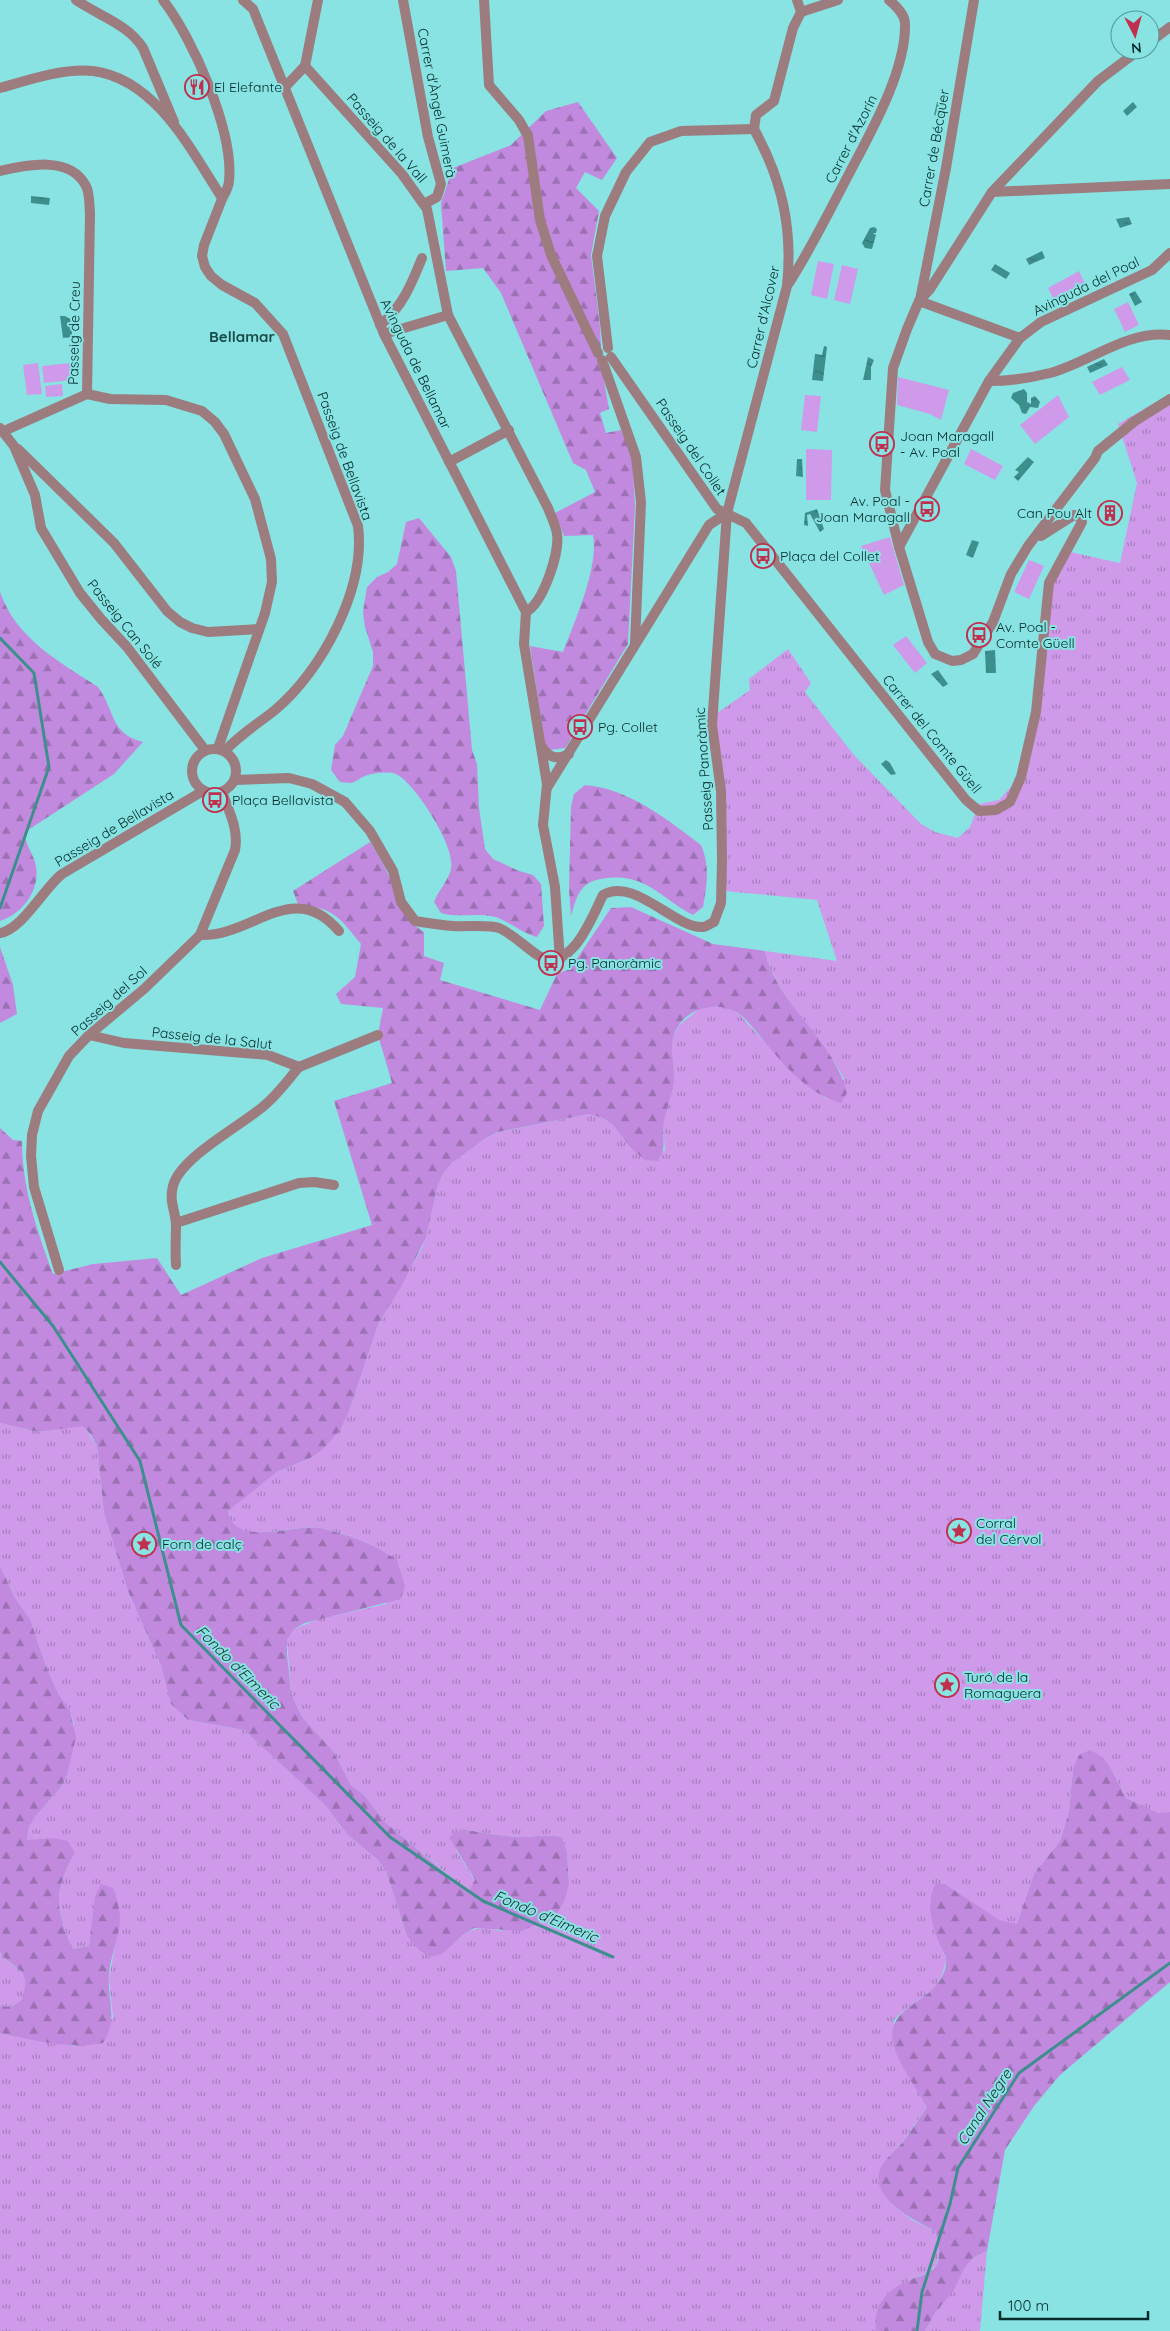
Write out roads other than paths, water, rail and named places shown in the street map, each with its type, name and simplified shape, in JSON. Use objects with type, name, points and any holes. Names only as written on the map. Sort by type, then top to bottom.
[{"type":"street","points":[[76,0],[128,30],[137,38],[176,127]]},
{"type":"street","name":"Passeig de Bellavista","points":[[163,0],[193,51],[214,97],[221,121],[230,168],[230,184],[222,198],[204,245],[202,256],[205,267],[222,285],[255,303],[283,334],[358,526],[360,540],[360,555],[351,592],[331,640],[314,667],[276,710],[222,750]]},
{"type":"street","name":"Avinguda de Bellamar","points":[[244,0],[254,5],[382,330],[526,612],[525,654],[547,788],[543,825],[555,887],[560,960]]},
{"type":"street","points":[[285,87],[305,66],[318,0]]},
{"type":"street","name":"Carrer d'Àngel Guimerà","points":[[403,0],[428,136],[441,184],[437,197],[424,204]]},
{"type":"street","points":[[484,0],[489,85],[519,120],[528,136],[540,220],[551,255],[605,355],[636,457],[641,502],[635,645]]},
{"type":"street","points":[[605,355],[597,256],[606,216],[626,172],[650,142],[680,131],[754,129],[756,115],[774,101],[793,28],[801,12],[797,0]]},
{"type":"street","points":[[801,12],[838,0]]},
{"type":"street","name":"Carrer d'Azorín","points":[[787,286],[811,248],[888,99],[902,50],[905,23],[899,9],[889,0]]},
{"type":"street","name":"Carrer de Bécquer","points":[[919,301],[946,168],[974,0]]},
{"type":"street","points":[[1160,34],[1170,26]]},
{"type":"street","points":[[1126,60],[1098,81],[992,192],[930,289],[919,301],[893,368],[885,490],[899,547],[928,642],[935,654],[952,661],[961,660],[974,654],[993,622],[1011,574],[1028,546],[1095,458],[1098,451],[1135,421],[1170,399]]},
{"type":"street","name":"Passeig de la Vall","points":[[305,66],[402,174],[427,209],[448,315],[548,508],[558,536],[552,568],[542,592],[537,603],[526,612]]},
{"type":"street","points":[[0,88],[73,71],[93,71],[125,80],[152,101],[176,127],[222,198]]},
{"type":"street","name":"Carrer d'Alcover","points":[[727,513],[787,286],[790,262],[787,215],[767,152],[754,129]]},
{"type":"street","name":"Passeig de Creu","points":[[0,171],[31,164],[46,164],[60,167],[72,173],[80,178],[86,186],[90,213],[87,394],[110,399],[166,400],[202,411],[215,422],[224,434],[255,499],[270,559],[272,582],[265,614],[222,750]]},
{"type":"street","points":[[992,192],[1170,184]]},
{"type":"street","name":"Avinguda del Poal","points":[[899,547],[990,382],[1020,338],[1041,322],[1152,270],[1170,253]]},
{"type":"street","points":[[382,330],[397,310],[409,289],[422,258]]},
{"type":"street","points":[[919,301],[1020,338]]},
{"type":"street","points":[[382,330],[448,315]]},
{"type":"street","points":[[990,382],[1051,372],[1130,340],[1160,334],[1170,335]]},
{"type":"street","name":"Passeig del Collet","points":[[605,355],[703,491],[717,509],[727,513]]},
{"type":"street","points":[[2,429],[87,394]]},
{"type":"street","name":"Passeig Can Solé","points":[[2,429],[14,446],[35,495],[41,528],[80,593],[100,619],[127,647],[205,750]]},
{"type":"street","points":[[449,462],[509,430]]},
{"type":"street","points":[[14,446],[114,543],[167,611],[180,622],[192,628],[208,632],[259,629]]},
{"type":"street","name":"Passeig del Collet","points":[[547,788],[708,525],[727,513]]},
{"type":"street","name":"Carrer del Comte Güell","points":[[727,513],[746,523],[966,800],[979,811],[996,810],[1010,802],[1021,777],[1036,712],[1049,583],[1082,522],[1079,516],[1074,515],[1049,529],[1028,546]]},
{"type":"street","name":"Passeig Panoràmic","points":[[560,960],[576,944],[603,895],[609,891],[622,891],[636,895],[687,922],[703,927],[714,922],[718,916],[721,903],[721,791],[712,725],[727,513]]},
{"type":"street","points":[[521,601],[542,592]]},
{"type":"street","points":[[636,619],[650,620]]},
{"type":"street","points":[[540,744],[545,753],[551,757],[558,758],[570,753]]},
{"type":"street","points":[[205,750],[222,750],[233,758],[237,769],[235,780],[228,789],[222,792],[203,791],[193,778],[192,770],[198,755],[205,750]]},
{"type":"street","points":[[235,780],[289,778],[312,784],[345,802],[359,817],[393,871],[401,902],[415,921],[454,926],[498,928],[542,958],[560,960]]},
{"type":"street","name":"Passeig de Bellavista","points":[[0,933],[6,932],[16,925],[51,883],[62,874],[203,791]]},
{"type":"street","name":"Passeig del Sol","points":[[59,1270],[34,1187],[30,1156],[32,1135],[38,1111],[69,1056],[89,1035],[144,989],[200,935],[237,841],[222,792]]},
{"type":"street","points":[[200,935],[214,936],[276,912],[306,907],[318,912],[339,931]]},
{"type":"street","name":"Passeig de la Salut","points":[[89,1035],[124,1043],[268,1055],[299,1067]]},
{"type":"street","points":[[176,1266],[174,1242],[176,1222],[171,1205],[171,1193],[173,1183],[184,1164],[262,1108],[299,1067],[378,1035]]},
{"type":"street","points":[[176,1222],[299,1183],[314,1182],[334,1185]]},
{"type":"water","points":[[937,102],[944,103],[942,117],[934,115]]},
{"type":"water","points":[[1133,102],[1137,107],[1127,116],[1123,111]]},
{"type":"water","points":[[31,196],[50,198],[49,205],[31,203]]},
{"type":"water","points":[[1129,217],[1132,224],[1120,228],[1116,219]]},
{"type":"water","points":[[874,227],[877,229],[876,233],[873,233],[876,235],[872,249],[865,248],[862,243],[870,228]]},
{"type":"water","points":[[1042,251],[1045,258],[1029,265],[1026,259]]},
{"type":"water","points":[[995,264],[1010,273],[1006,279],[991,270]]},
{"type":"water","points":[[1135,291],[1142,302],[1135,306],[1129,294]]},
{"type":"water","points":[[60,316],[65,316],[72,320],[72,337],[63,338]]},
{"type":"water","points":[[824,346],[827,347],[823,381],[812,380],[815,354],[822,355]]},
{"type":"water","points":[[868,357],[874,360],[871,367],[871,380],[863,380]]},
{"type":"water","points":[[1104,359],[1108,365],[1090,373],[1087,367]]},
{"type":"water","points":[[1024,389],[1027,393],[1027,402],[1031,404],[1031,398],[1035,396],[1040,402],[1038,408],[1030,407],[1026,414],[1022,413],[1019,405],[1011,398],[1013,393]]},
{"type":"water","points":[[1028,457],[1034,462],[1018,481],[1014,477],[1019,472],[1015,470]]},
{"type":"water","points":[[797,459],[802,459],[803,477],[796,476]]},
{"type":"water","points":[[817,509],[824,529],[820,532],[810,514],[807,515],[808,526],[804,525],[805,513]]},
{"type":"water","points":[[972,540],[979,542],[973,558],[966,555]]},
{"type":"water","points":[[995,650],[996,673],[986,673],[985,651]]},
{"type":"water","points":[[938,670],[948,684],[943,687],[931,674]]},
{"type":"water","points":[[886,760],[890,763],[896,774],[891,775],[881,764]]},
{"type":"waterway","name":"Fondo d'Eimeric","points":[[0,638],[34,673],[49,767],[0,908]]},
{"type":"waterway","name":"Fondo d'Eimeric","points":[[0,1262],[53,1326],[140,1461],[181,1625],[390,1837],[483,1901],[613,1957]]},
{"type":"waterway","name":"Canal Negre","points":[[917,2331],[922,2292],[950,2204],[958,2168],[1019,2073],[1170,1963]]},
{"type":"place","name":"El Elefante","points":[[197,87]]},
{"type":"place","name":"Joan Maragall - Av. Poal","points":[[882,444]]},
{"type":"place","name":"Av. Poal - Joan Maragall","points":[[927,509]]},
{"type":"place","name":"Can Pou Alt","points":[[1110,513]]},
{"type":"place","name":"Plaça del Collet","points":[[763,556]]},
{"type":"place","name":"Av. Poal - Comte Güell","points":[[979,635]]},
{"type":"place","name":"Pg. Collet","points":[[580,727]]},
{"type":"place","name":"Plaça Bellavista","points":[[215,800]]},
{"type":"place","name":"Pg. Panoràmic","points":[[551,963]]},
{"type":"place","name":"Corral del Cérvol","points":[[959,1531]]},
{"type":"place","name":"Forn de calç","points":[[144,1544]]},
{"type":"place","name":"Turó de la Romaguera","points":[[947,1685]]},
{"type":"district","name":"Bellamar","points":[[242,336]]}]
